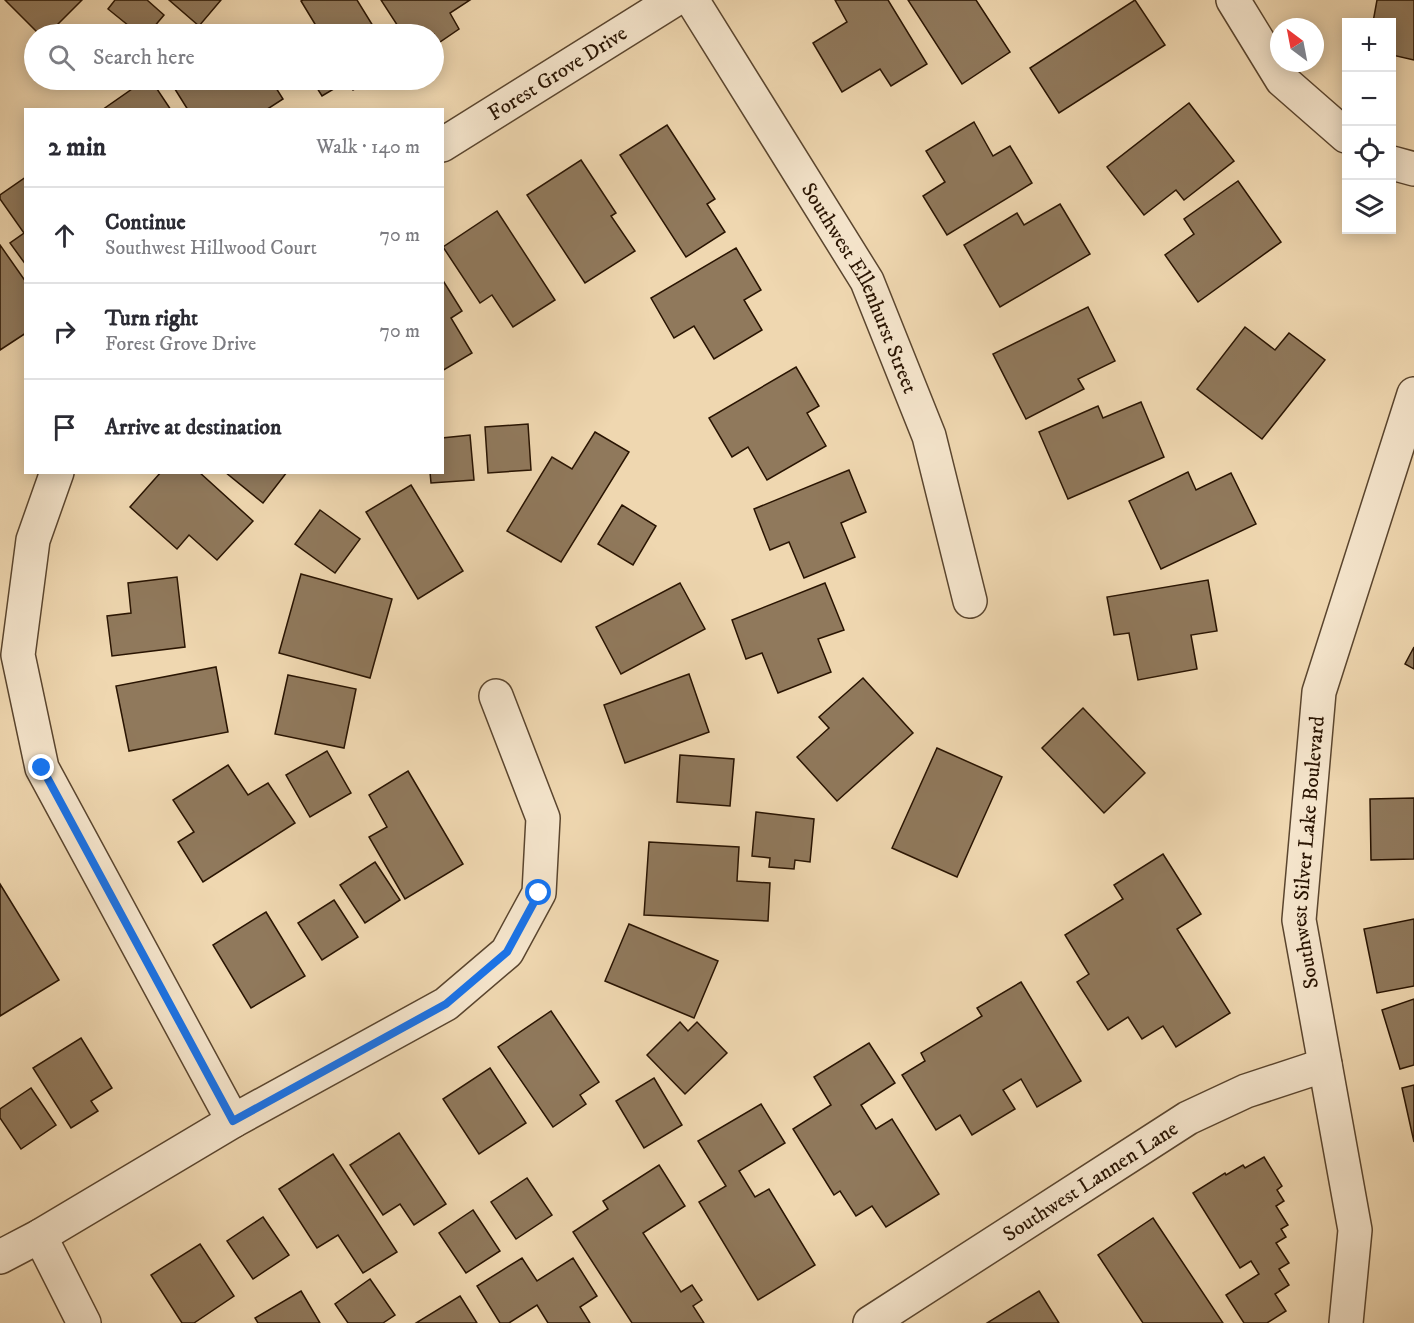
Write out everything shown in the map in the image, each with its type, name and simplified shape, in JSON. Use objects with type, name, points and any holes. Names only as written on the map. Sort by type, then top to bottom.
[{"type":"street","name":"Forest Grove Drive","points":[[444,144],[674,0]]},
{"type":"street","name":"Southwest Ellenhurst Street","points":[[692,0],[867,281],[929,436],[970,601]]},
{"type":"street","points":[[1233,0],[1282,80],[1342,132]]},
{"type":"street","points":[[1396,164],[1414,169]]},
{"type":"street","name":"Southwest Silver Lake Boulevard","points":[[1346,1323],[1355,1230],[1299,920],[1319,692],[1414,394]]},
{"type":"street","points":[[56,474],[33,540],[18,655],[42,768],[233,1121]]},
{"type":"street","points":[[0,1257],[40,1236],[233,1121],[446,1004],[507,952],[539,893],[543,818],[496,696]]},
{"type":"street","name":"Southwest Lannen Lane","points":[[870,1323],[1188,1118],[1246,1091],[1325,1065]]},
{"type":"street","points":[[40,1236],[84,1323]]},
{"type":"building","points":[[5,0],[82,0],[58,24],[29,24]]},
{"type":"building","points":[[115,0],[147,0],[164,15],[156,24],[127,24],[108,9]]},
{"type":"building","points":[[169,0],[221,0],[201,24],[197,24]]},
{"type":"building","points":[[357,0],[372,24],[315,24],[301,1]]},
{"type":"building","points":[[381,0],[470,0],[450,13],[459,29],[444,39],[444,24],[397,24]]},
{"type":"building","points":[[835,0],[888,0],[927,64],[891,86],[880,69],[842,92],[813,43],[847,22]]},
{"type":"building","points":[[908,0],[976,0],[1010,52],[962,84]]},
{"type":"building","points":[[1135,0],[1165,45],[1059,113],[1030,68]]},
{"type":"building","points":[[1377,0],[1414,0],[1414,60],[1396,56],[1396,18],[1374,18]]},
{"type":"building","points":[[131,90],[158,90],[170,108],[105,108]]},
{"type":"building","points":[[176,90],[277,90],[283,99],[269,108],[187,108]]},
{"type":"building","points":[[318,90],[332,90],[322,96]]},
{"type":"building","points":[[1189,103],[1234,161],[1184,200],[1176,190],[1144,215],[1107,167]]},
{"type":"building","points":[[974,122],[993,156],[1010,146],[1032,183],[947,235],[923,196],[945,182],[926,151]]},
{"type":"building","points":[[667,125],[715,199],[707,204],[725,232],[686,257],[620,155]]},
{"type":"building","points":[[581,160],[616,213],[611,216],[635,251],[585,283],[527,195]]},
{"type":"building","points":[[24,178],[24,233],[0,199],[0,195]]},
{"type":"building","points":[[1238,181],[1281,242],[1198,302],[1165,255],[1194,234],[1184,219]]},
{"type":"building","points":[[1060,204],[1090,254],[1000,307],[964,245],[1017,213],[1024,225]]},
{"type":"building","points":[[497,211],[555,300],[513,327],[492,295],[480,303],[444,246]]},
{"type":"building","points":[[24,233],[24,262],[10,243]]},
{"type":"building","points":[[0,245],[24,279],[24,334],[0,350]]},
{"type":"building","points":[[736,248],[761,290],[744,300],[762,330],[714,359],[694,326],[674,338],[651,298]]},
{"type":"building","points":[[444,282],[462,311],[451,318],[472,353],[444,370]]},
{"type":"building","points":[[1088,307],[1115,361],[1078,379],[1084,389],[1026,419],[993,354]]},
{"type":"building","points":[[1245,327],[1275,350],[1289,333],[1325,360],[1262,439],[1197,389]]},
{"type":"building","points":[[796,367],[819,406],[807,413],[826,446],[767,480],[748,447],[732,457],[709,418]]},
{"type":"building","points":[[1141,402],[1164,457],[1068,499],[1039,432],[1098,406],[1103,418]]},
{"type":"building","points":[[528,424],[531,470],[488,473],[485,427]]},
{"type":"building","points":[[595,432],[629,452],[561,562],[507,531],[552,457],[572,469]]},
{"type":"building","points":[[470,435],[474,480],[431,483],[430,474],[444,474],[444,438]]},
{"type":"building","points":[[849,470],[866,512],[841,523],[855,557],[804,578],[789,542],[770,550],[754,509]]},
{"type":"building","points":[[1188,472],[1196,490],[1231,473],[1256,524],[1161,569],[1129,501]]},
{"type":"building","points":[[159,474],[201,474],[253,521],[217,560],[189,535],[177,549],[130,507]]},
{"type":"building","points":[[227,474],[285,474],[263,503]]},
{"type":"building","points":[[411,485],[463,571],[418,599],[366,512]]},
{"type":"building","points":[[622,505],[656,526],[633,565],[598,544]]},
{"type":"building","points":[[320,510],[360,539],[335,573],[295,544]]},
{"type":"building","points":[[301,574],[392,599],[370,678],[279,653]]},
{"type":"building","points":[[177,577],[185,647],[112,656],[107,616],[131,613],[128,583]]},
{"type":"building","points":[[1208,580],[1217,631],[1191,635],[1197,669],[1138,680],[1129,633],[1114,635],[1107,597]]},
{"type":"building","points":[[680,583],[705,629],[621,674],[596,627]]},
{"type":"building","points":[[825,583],[844,630],[818,639],[831,672],[778,693],[762,653],[746,659],[732,620]]},
{"type":"building","points":[[1414,647],[1414,669],[1405,664]]},
{"type":"building","points":[[216,667],[228,732],[129,751],[116,686]]},
{"type":"building","points":[[689,674],[709,732],[625,763],[604,705]]},
{"type":"building","points":[[288,675],[356,689],[344,748],[275,734]]},
{"type":"building","points":[[863,678],[913,733],[837,801],[797,757],[829,728],[819,717]]},
{"type":"building","points":[[1083,708],[1145,773],[1104,813],[1042,748]]},
{"type":"building","points":[[937,748],[1002,777],[957,877],[892,848]]},
{"type":"building","points":[[327,751],[351,793],[310,817],[286,775]]},
{"type":"building","points":[[680,755],[734,759],[730,806],[677,802]]},
{"type":"building","points":[[228,765],[248,795],[268,783],[295,823],[203,882],[178,842],[194,832],[173,800]]},
{"type":"building","points":[[408,771],[463,864],[405,899],[369,837],[387,827],[369,795]]},
{"type":"building","points":[[1414,798],[1414,859],[1371,860],[1370,799]]},
{"type":"building","points":[[756,812],[814,819],[810,862],[795,860],[794,869],[769,867],[770,858],[752,856]]},
{"type":"building","points":[[649,842],[739,847],[737,881],[770,883],[768,921],[644,915]]},
{"type":"building","points":[[1163,854],[1201,914],[1177,929],[1230,1013],[1176,1047],[1163,1026],[1142,1039],[1128,1017],[1108,1030],[1077,982],[1089,974],[1065,935],[1123,899],[1114,885]]},
{"type":"building","points":[[375,862],[400,900],[365,923],[340,885]]},
{"type":"building","points":[[0,884],[59,980],[0,1016]]},
{"type":"building","points":[[334,900],[358,937],[322,960],[298,923]]},
{"type":"building","points":[[266,912],[305,976],[251,1008],[213,945]]},
{"type":"building","points":[[1414,919],[1414,986],[1377,993],[1364,929]]},
{"type":"building","points":[[629,924],[718,961],[694,1018],[605,981]]},
{"type":"building","points":[[1021,982],[1081,1081],[1037,1107],[1021,1079],[1003,1090],[1015,1109],[972,1135],[960,1115],[936,1130],[902,1075],[925,1061],[921,1053],[982,1016],[977,1008]]},
{"type":"building","points":[[1414,999],[1414,1065],[1400,1069],[1382,1010]]},
{"type":"building","points":[[551,1011],[599,1082],[580,1095],[586,1104],[553,1127],[498,1047]]},
{"type":"building","points":[[680,1022],[688,1031],[697,1022],[727,1053],[685,1094],[647,1055]]},
{"type":"building","points":[[81,1038],[112,1088],[91,1101],[98,1111],[71,1128],[33,1068]]},
{"type":"building","points":[[869,1043],[895,1083],[861,1105],[876,1129],[892,1119],[939,1194],[886,1227],[872,1206],[856,1216],[840,1191],[834,1195],[793,1129],[831,1105],[814,1077]]},
{"type":"building","points":[[490,1068],[526,1123],[479,1154],[443,1099]]},
{"type":"building","points":[[654,1078],[682,1125],[644,1148],[616,1101]]},
{"type":"building","points":[[1414,1085],[1414,1142],[1402,1088]]},
{"type":"building","points":[[31,1088],[56,1125],[21,1149],[0,1118],[0,1109]]},
{"type":"building","points":[[761,1104],[785,1143],[739,1171],[755,1197],[769,1189],[815,1265],[758,1300],[699,1202],[726,1186],[698,1141]]},
{"type":"building","points":[[399,1133],[446,1204],[414,1225],[400,1204],[383,1215],[350,1165]]},
{"type":"building","points":[[333,1154],[397,1252],[363,1273],[338,1235],[317,1248],[279,1189]]},
{"type":"building","points":[[1264,1157],[1282,1186],[1277,1190],[1284,1201],[1276,1206],[1288,1225],[1281,1229],[1286,1237],[1276,1243],[1289,1263],[1279,1269],[1289,1285],[1275,1294],[1286,1311],[1267,1323],[1244,1323],[1226,1295],[1259,1274],[1251,1261],[1240,1268],[1193,1193],[1225,1173],[1226,1175],[1243,1165],[1245,1168]]},
{"type":"building","points":[[659,1165],[685,1206],[643,1233],[681,1292],[692,1285],[702,1300],[693,1306],[704,1323],[632,1323],[573,1232],[608,1209],[603,1201]]},
{"type":"building","points":[[527,1178],[552,1215],[516,1239],[491,1202]]},
{"type":"building","points":[[473,1210],[500,1251],[466,1273],[439,1233]]},
{"type":"building","points":[[263,1217],[289,1255],[253,1279],[227,1241]]},
{"type":"building","points":[[1153,1218],[1223,1323],[1143,1323],[1098,1255]]},
{"type":"building","points":[[200,1244],[234,1296],[194,1323],[182,1323],[151,1275]]},
{"type":"building","points":[[522,1258],[537,1281],[573,1258],[597,1296],[580,1307],[590,1323],[548,1323],[537,1305],[509,1323],[500,1323],[477,1286]]},
{"type":"building","points":[[370,1279],[395,1315],[383,1323],[348,1323],[335,1304]]},
{"type":"building","points":[[301,1291],[320,1323],[258,1323],[255,1318]]},
{"type":"building","points":[[1039,1291],[1059,1323],[987,1323]]},
{"type":"building","points":[[460,1296],[477,1323],[416,1323]]},
{"type":"route","points":[[42,768],[233,1121],[446,1004],[507,952],[539,893]]}]
